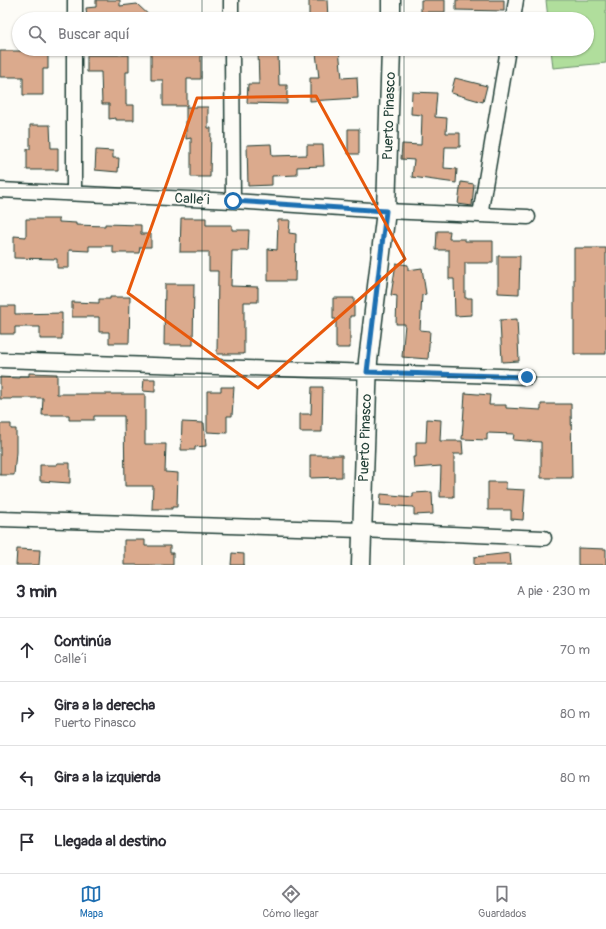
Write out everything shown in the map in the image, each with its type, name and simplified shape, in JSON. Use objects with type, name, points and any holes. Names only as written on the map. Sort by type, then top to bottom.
[{"type":"street","points":[[74,12],[75,0]]},
{"type":"street","points":[[231,0],[231,12]]},
{"type":"street","points":[[391,0],[391,12]]},
{"type":"street","points":[[514,12],[516,0]]},
{"type":"street","points":[[74,56],[74,193]]},
{"type":"street","points":[[232,56],[233,201]]},
{"type":"street","name":"Puerto Pinasco","points":[[360,565],[367,372],[386,211],[391,56]]},
{"type":"street","points":[[480,215],[507,56]]},
{"type":"street","name":"Calle´i","points":[[0,190],[233,201],[386,211],[528,217]]},
{"type":"street","points":[[0,360],[527,377]]},
{"type":"street","points":[[0,518],[361,530],[544,538]]},
{"type":"highlighted area","points":[[316,96],[405,259],[258,388],[128,293],[197,98]]},
{"type":"green space","points":[[546,0],[606,0],[606,63],[553,68],[552,56],[594,56],[594,12],[547,12]]},
{"type":"building","points":[[96,0],[120,0],[120,6],[137,4],[146,12],[86,12],[86,8],[96,7]]},
{"type":"building","points":[[309,0],[327,0],[328,12],[309,12]]},
{"type":"building","points":[[421,0],[445,0],[445,12],[421,12]]},
{"type":"building","points":[[456,0],[504,0],[504,11],[456,10]]},
{"type":"building","points":[[0,51],[12,51],[12,56],[48,56],[48,69],[43,69],[43,95],[23,95],[23,77],[0,77]]},
{"type":"building","points":[[87,56],[129,56],[129,72],[126,72],[126,105],[134,105],[134,120],[116,120],[116,118],[109,119],[109,104],[102,104],[101,72],[87,72]]},
{"type":"building","points":[[151,56],[201,56],[201,79],[187,79],[187,106],[163,106],[163,80],[151,80]]},
{"type":"building","points":[[258,56],[278,56],[279,85],[287,85],[287,104],[247,103],[248,84],[259,84]]},
{"type":"building","points":[[316,56],[340,56],[342,78],[357,77],[358,98],[310,101],[310,78],[319,78]]},
{"type":"building","points":[[455,78],[487,86],[483,102],[451,93]]},
{"type":"building","points":[[412,92],[437,93],[435,117],[447,118],[446,133],[460,133],[460,147],[445,147],[444,168],[457,169],[456,183],[412,177],[414,160],[401,159],[402,144],[421,145],[422,115],[411,114]]},
{"type":"building","points":[[186,107],[208,107],[208,128],[211,128],[210,177],[191,177],[191,138],[186,139]]},
{"type":"building","points":[[30,125],[50,125],[51,148],[58,148],[58,170],[27,170],[27,149],[30,149]]},
{"type":"building","points":[[348,129],[359,129],[359,154],[348,154]]},
{"type":"building","points":[[271,144],[272,156],[307,155],[307,145],[323,145],[324,166],[297,167],[297,175],[272,176],[272,185],[248,186],[247,145]]},
{"type":"building","points":[[96,150],[113,151],[113,158],[119,158],[118,172],[95,170]]},
{"type":"building","points":[[461,182],[474,184],[472,206],[458,204]]},
{"type":"building","points":[[181,218],[206,218],[206,225],[232,225],[232,230],[249,230],[248,251],[232,251],[231,286],[258,287],[258,302],[244,302],[244,354],[217,354],[218,271],[209,271],[209,252],[180,252]]},
{"type":"building","points":[[26,219],[59,219],[59,222],[76,223],[76,225],[141,225],[141,234],[151,234],[151,247],[140,247],[139,253],[113,253],[113,246],[89,246],[89,251],[69,250],[69,268],[57,268],[57,259],[14,258],[14,236],[26,237]]},
{"type":"building","points":[[278,220],[290,220],[289,233],[296,234],[295,281],[268,281],[268,249],[277,250]]},
{"type":"building","points":[[437,231],[450,231],[449,239],[465,239],[465,241],[493,241],[493,263],[465,263],[465,298],[472,298],[472,315],[455,316],[454,279],[449,279],[449,250],[436,250]]},
{"type":"building","points":[[574,248],[606,248],[606,354],[574,354]]},
{"type":"building","points":[[498,256],[520,256],[519,294],[498,293]]},
{"type":"building","points":[[396,263],[408,265],[408,270],[422,268],[426,294],[422,295],[420,330],[430,331],[428,359],[402,357],[405,324],[396,324],[397,296],[391,295]]},
{"type":"building","points":[[165,284],[194,284],[193,345],[164,345]]},
{"type":"building","points":[[110,297],[130,297],[129,343],[109,343],[109,332],[99,332],[99,317],[72,317],[72,302],[99,303],[99,299],[110,299]]},
{"type":"building","points":[[333,298],[354,298],[354,316],[350,316],[350,348],[336,348],[336,319],[333,319]]},
{"type":"building","points":[[0,306],[15,306],[15,314],[62,313],[62,339],[40,339],[40,327],[15,327],[15,334],[0,334]]},
{"type":"building","points":[[517,319],[519,361],[502,362],[500,320]]},
{"type":"building","points":[[29,373],[57,374],[57,394],[145,394],[145,444],[166,444],[165,472],[178,473],[177,507],[172,507],[172,509],[152,509],[153,486],[125,486],[124,416],[94,416],[94,420],[69,420],[69,415],[42,415],[43,398],[0,399],[0,377],[19,378],[19,376],[29,376]]},
{"type":"building","points":[[144,379],[155,379],[155,392],[143,391]]},
{"type":"building","points":[[221,387],[234,387],[232,416],[227,416],[227,433],[207,432],[207,391],[221,391]]},
{"type":"building","points":[[312,387],[323,387],[322,432],[300,432],[300,414],[311,414]]},
{"type":"building","points":[[465,393],[490,395],[489,405],[506,405],[506,408],[541,410],[541,404],[571,404],[572,478],[541,478],[541,442],[513,440],[514,434],[487,433],[487,440],[462,439]]},
{"type":"building","points":[[427,419],[441,420],[440,441],[462,441],[463,454],[454,454],[454,497],[440,497],[441,466],[414,468],[413,457],[416,457],[416,442],[426,442]]},
{"type":"building","points":[[182,422],[204,423],[206,446],[195,447],[195,450],[181,450]]},
{"type":"building","points":[[0,424],[11,424],[11,429],[16,429],[14,475],[0,475]]},
{"type":"building","points":[[310,455],[342,455],[342,477],[310,478]]},
{"type":"building","points":[[57,463],[70,463],[70,483],[40,481],[40,465],[57,465]]},
{"type":"building","points":[[488,482],[506,482],[506,489],[525,490],[523,520],[511,519],[511,510],[488,510]]},
{"type":"building","points":[[432,492],[433,514],[414,515],[414,507],[380,505],[381,494],[413,497],[413,493]]},
{"type":"building","points":[[124,540],[145,540],[145,546],[170,546],[170,553],[173,553],[173,565],[124,565]]},
{"type":"building","points":[[578,548],[606,549],[606,565],[578,565]]},
{"type":"building","points":[[17,549],[40,550],[39,565],[16,565]]},
{"type":"building","points":[[232,553],[244,554],[244,565],[231,565]]},
{"type":"building","points":[[510,553],[511,565],[474,565],[474,557]]},
{"type":"route","points":[[233,201],[386,211],[367,372],[527,377]]}]
